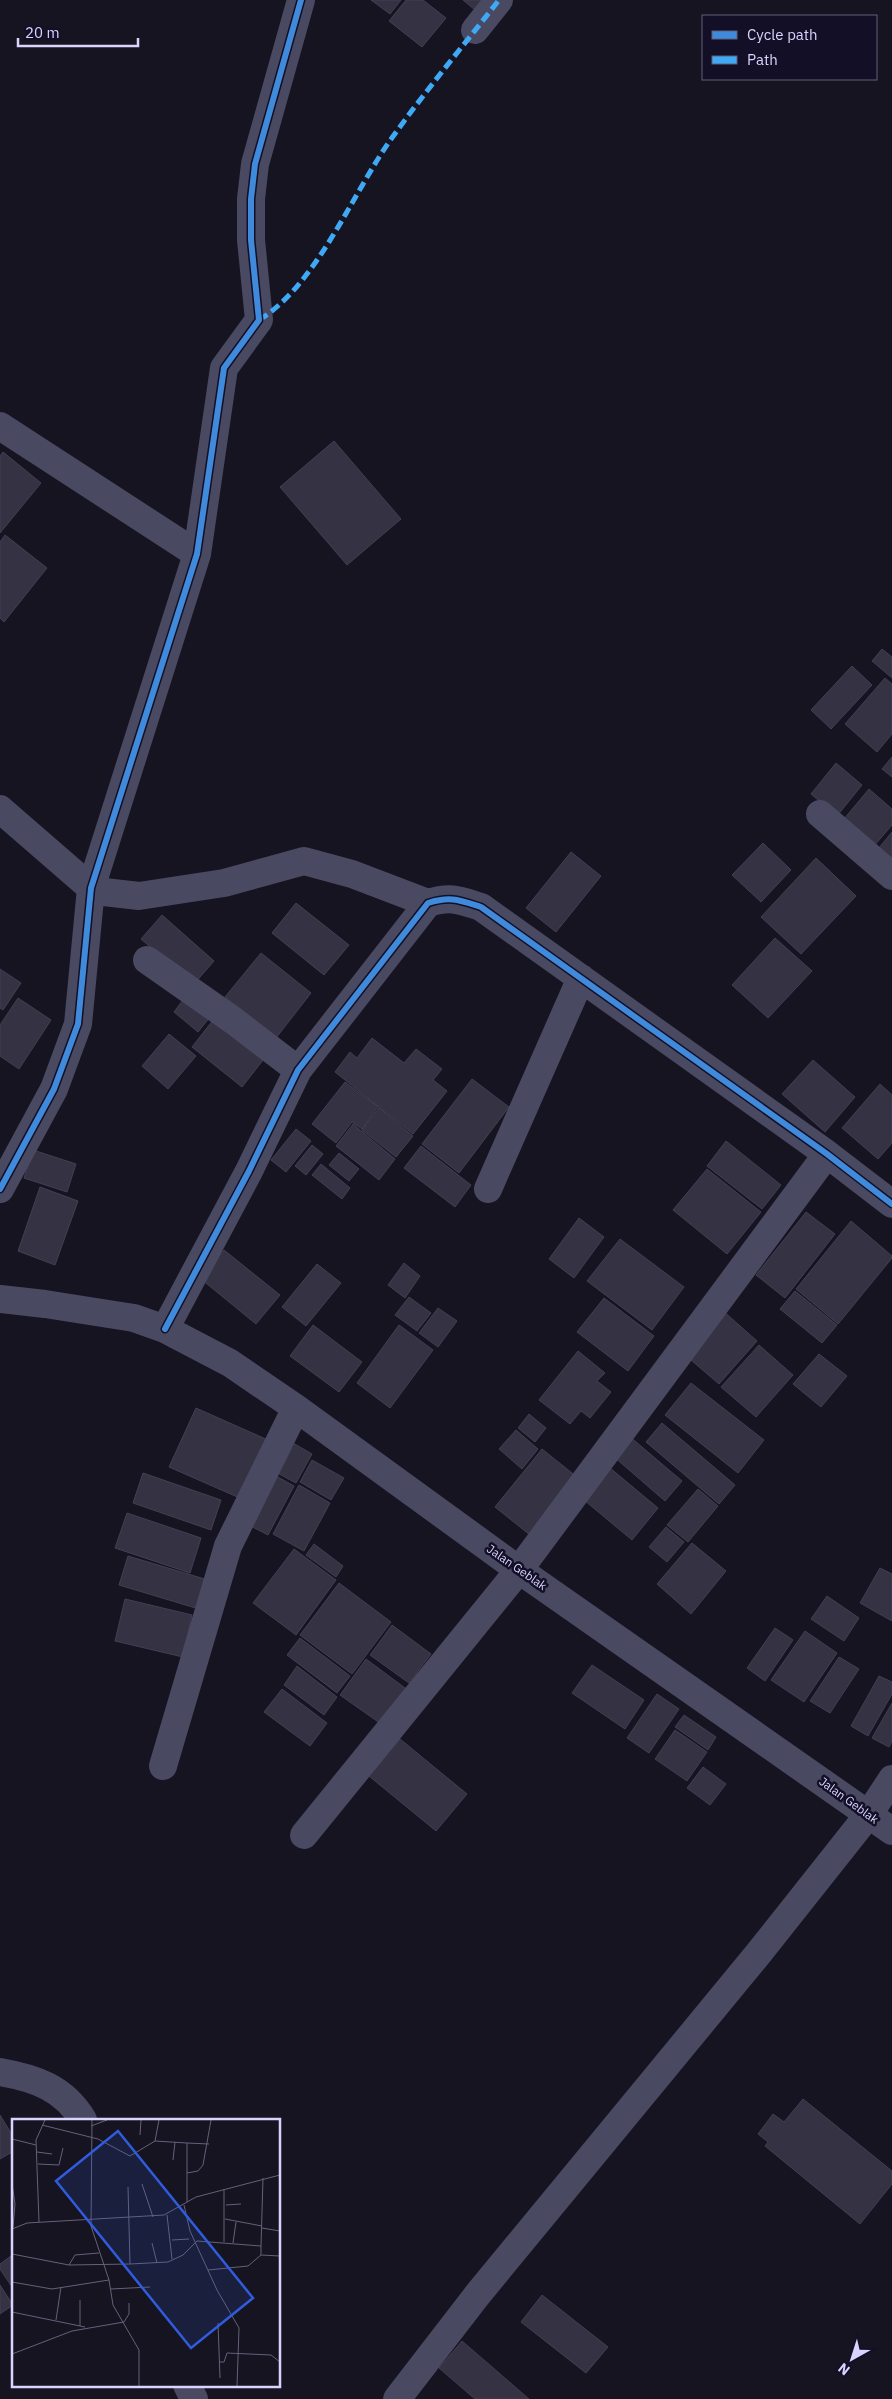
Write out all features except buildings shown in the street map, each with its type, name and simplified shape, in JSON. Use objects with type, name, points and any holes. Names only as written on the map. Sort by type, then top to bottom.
[{"type":"street","points":[[0,1189],[54,1089],[78,1024],[97,890],[197,554],[224,368],[250,335],[259,320],[251,240],[250,199],[255,164],[301,0]]},
{"type":"street","points":[[475,30],[499,0]]},
{"type":"street","points":[[0,426],[197,554]]},
{"type":"street","points":[[0,809],[97,890],[139,896],[224,883],[304,861],[352,874],[428,903],[453,898],[481,907],[827,1154],[892,1204]]},
{"type":"street","points":[[820,814],[892,876]]},
{"type":"street","points":[[165,1329],[248,1171],[298,1070],[428,903]]},
{"type":"street","points":[[147,960],[234,1021],[298,1070]]},
{"type":"street","points":[[488,1189],[581,978]]},
{"type":"street","points":[[304,1836],[519,1570],[827,1154]]},
{"type":"street","name":"Jalan Geblak","points":[[0,1299],[134,1318],[165,1329],[230,1363],[296,1408],[519,1570],[892,1831]]},
{"type":"street","points":[[163,1766],[228,1546],[296,1408]]},
{"type":"street","points":[[397,2399],[484,2287],[758,1954],[869,1814],[892,1779]]},
{"type":"street","points":[[0,2072],[38,2081],[57,2090],[70,2101],[82,2119]]},
{"type":"street","points":[[188,2386],[194,2399]]},
{"type":"marked path","points":[[259,320],[280,304],[299,284],[333,235],[394,135],[499,0]]},
{"type":"cycle path","points":[[0,1189],[54,1089],[78,1024],[91,888],[197,554],[224,368],[259,320],[251,240],[251,199],[255,164],[301,0]]},
{"type":"cycle path","points":[[165,1329],[249,1171],[298,1070],[428,903],[436,901],[449,899],[481,907],[827,1154],[892,1204]]}]
